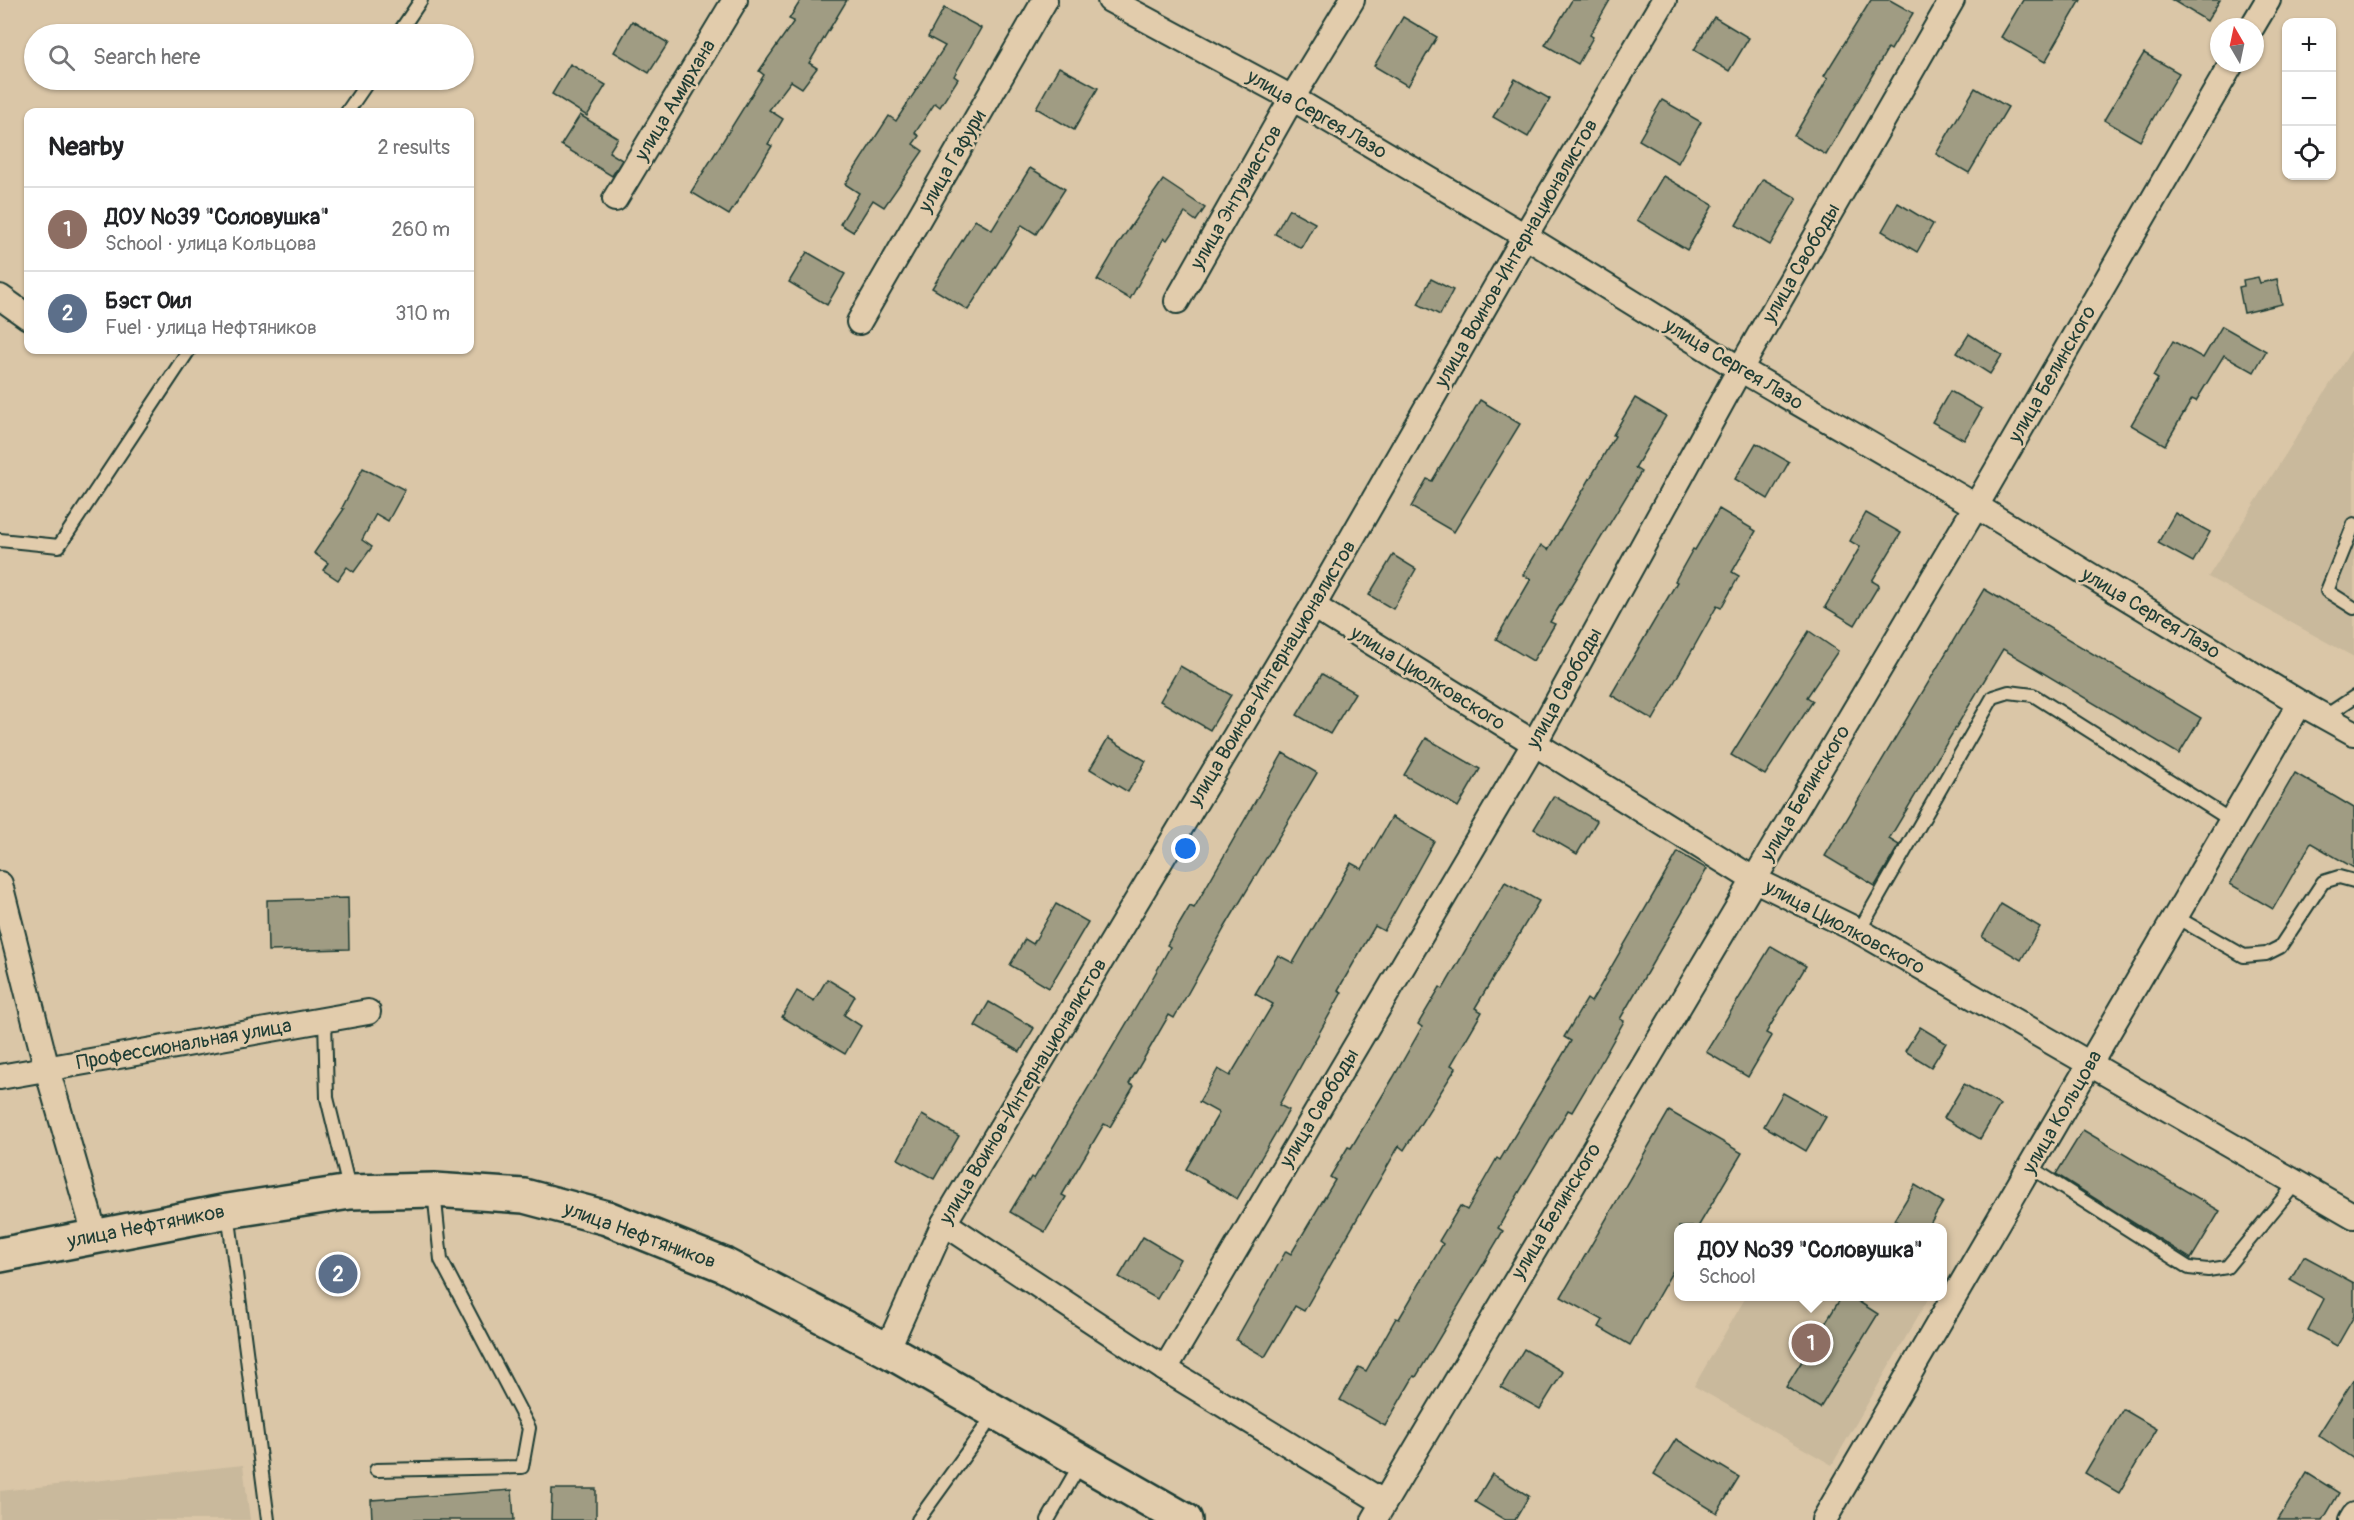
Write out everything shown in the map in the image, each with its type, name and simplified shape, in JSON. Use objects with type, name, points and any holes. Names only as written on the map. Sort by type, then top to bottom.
[{"type":"main road","name":"улица Нефтяников","points":[[0,1255],[228,1211],[350,1192],[434,1190],[524,1196],[607,1218],[724,1265],[997,1411],[1185,1520]]},
{"type":"street","name":"улица Амирхана","points":[[615,199],[735,0]]},
{"type":"street","name":"улица Гафури","points":[[859,322],[1045,0]]},
{"type":"street","name":"улица Сергея Лазо","points":[[1110,0],[1292,98],[1525,236],[1740,369],[1976,506],[2300,704],[2354,733]]},
{"type":"street","name":"улица Энтузиастов","points":[[1177,301],[1292,98],[1352,0]]},
{"type":"street","name":"улица Воинов-Интернационалистов","points":[[886,1350],[944,1223],[1313,606],[1525,236],[1664,0]]},
{"type":"street","name":"улица Свободы","points":[[1165,1370],[1534,744],[1740,369],[1952,0]]},
{"type":"street","points":[[2257,18],[2268,0]]},
{"type":"street","name":"улица Белинского","points":[[1378,1511],[1976,506],[2227,72]]},
{"type":"street","points":[[0,297],[24,314]]},
{"type":"street","name":"улица Циолковского","points":[[1313,606],[1753,879],[1859,931],[2354,1216]]},
{"type":"street","name":"улица Кольцова","points":[[1824,1520],[2300,704]]},
{"type":"street","points":[[0,884],[47,1069],[95,1235]]},
{"type":"street","name":"Профессиональная улица","points":[[0,1077],[368,1012]]},
{"type":"street","points":[[944,1223],[1378,1511]]},
{"type":"street","points":[[2351,1520],[2354,1515]]},
{"type":"lane","points":[[405,24],[421,0]]},
{"type":"lane","points":[[350,108],[362,90]]},
{"type":"lane","points":[[0,540],[59,546],[186,354]]},
{"type":"lane","points":[[2354,524],[2327,591],[2354,608]]},
{"type":"lane","points":[[1859,931],[1993,697],[2009,692],[2033,695],[2232,821]]},
{"type":"lane","points":[[2324,717],[2354,697]]},
{"type":"lane","points":[[2176,917],[2244,956],[2266,954],[2280,947],[2323,882],[2339,877],[2354,881]]},
{"type":"lane","points":[[325,1019],[327,1098],[350,1192]]},
{"type":"lane","points":[[2030,1167],[2189,1268],[2208,1270],[2227,1267],[2296,1183]]},
{"type":"lane","points":[[376,1470],[522,1467],[529,1428],[441,1260],[434,1190]]},
{"type":"lane","points":[[228,1211],[268,1520]]},
{"type":"lane","points":[[918,1520],[997,1411]]},
{"type":"lane","points":[[1048,1520],[1082,1460]]},
{"type":"shaded area","points":[[2354,346],[2354,657],[2208,577]]},
{"type":"shaded area","points":[[1744,1301],[1927,1301],[1832,1465],[1694,1386]]},
{"type":"shaded area","points":[[243,1465],[250,1520],[0,1520],[0,1491]]},
{"type":"building","points":[[801,0],[847,0],[809,63],[817,68],[802,88],[791,81],[769,110],[783,119],[768,144],[772,146],[729,215],[691,192],[764,75],[759,71],[794,21],[789,19]]},
{"type":"building","points":[[1572,0],[1610,0],[1590,35],[1593,37],[1578,64],[1545,45]]},
{"type":"building","points":[[1871,0],[1890,0],[1913,13],[1891,50],[1888,48],[1826,155],[1794,136],[1828,78],[1824,76]]},
{"type":"building","points":[[2023,0],[2081,0],[2045,62],[2001,37]]},
{"type":"building","points":[[2172,0],[2220,0],[2207,21]]},
{"type":"building","points":[[944,8],[981,28],[954,76],[958,79],[940,107],[935,103],[915,133],[919,136],[913,144],[923,151],[884,207],[873,200],[853,232],[840,224],[859,193],[845,184],[889,116],[896,121],[945,46],[928,37]]},
{"type":"building","points":[[1403,17],[1437,37],[1408,86],[1374,66]]},
{"type":"building","points":[[1714,17],[1749,38],[1729,71],[1694,50]]},
{"type":"building","points":[[632,21],[668,43],[649,73],[614,52]]},
{"type":"building","points":[[2144,53],[2179,73],[2140,141],[2104,120]]},
{"type":"building","points":[[570,64],[606,85],[587,116],[552,94]]},
{"type":"building","points":[[1059,67],[1098,88],[1074,130],[1036,108]]},
{"type":"building","points":[[1515,79],[1550,99],[1528,137],[1493,117]]},
{"type":"building","points":[[1975,88],[2008,107],[1969,173],[1936,154]]},
{"type":"building","points":[[1662,100],[1701,122],[1678,163],[1639,140]]},
{"type":"building","points":[[580,115],[618,138],[609,152],[622,160],[612,176],[561,145]]},
{"type":"building","points":[[1030,168],[1065,189],[1036,234],[1022,225],[968,310],[932,288],[975,220],[992,230]]},
{"type":"building","points":[[1663,176],[1713,205],[1687,250],[1637,220]]},
{"type":"building","points":[[1763,179],[1797,198],[1770,245],[1736,225]]},
{"type":"building","points":[[1163,180],[1205,208],[1196,221],[1185,213],[1167,240],[1164,238],[1130,299],[1097,280],[1119,243]]},
{"type":"building","points":[[1898,203],[1933,224],[1917,252],[1882,231]]},
{"type":"building","points":[[1289,209],[1315,223],[1301,248],[1275,234]]},
{"type":"building","points":[[807,252],[845,274],[827,305],[789,282]]},
{"type":"building","points":[[2258,277],[2260,283],[2277,279],[2282,304],[2244,313],[2239,287],[2244,286],[2243,280]]},
{"type":"building","points":[[1431,279],[1453,290],[1440,315],[1418,304]]},
{"type":"building","points":[[2222,326],[2266,351],[2254,372],[2224,355],[2196,401],[2192,399],[2165,445],[2131,425],[2158,379],[2153,376],[2173,341],[2203,358]]},
{"type":"building","points":[[1969,334],[2002,355],[1990,374],[1957,353]]},
{"type":"building","points":[[1950,391],[1982,409],[1964,440],[1932,422]]},
{"type":"building","points":[[1635,398],[1666,416],[1635,468],[1641,472],[1550,622],[1555,624],[1533,661],[1496,639],[1531,579],[1523,575],[1541,545],[1548,550]]},
{"type":"building","points":[[1480,400],[1520,424],[1454,532],[1411,507],[1427,479],[1432,481]]},
{"type":"building","points":[[1756,443],[1789,462],[1768,499],[1735,479]]},
{"type":"building","points":[[363,468],[405,490],[388,521],[376,514],[362,540],[372,547],[354,572],[347,567],[338,580],[323,570],[328,563],[314,553],[344,509],[342,508]]},
{"type":"building","points":[[1719,509],[1756,531],[1732,572],[1739,576],[1721,608],[1717,606],[1653,720],[1611,695],[1677,582],[1675,581],[1693,549],[1695,550]]},
{"type":"building","points":[[1866,513],[1901,533],[1872,581],[1879,585],[1855,625],[1825,607],[1860,547],[1850,541]]},
{"type":"building","points":[[2175,513],[2210,532],[2193,562],[2158,543]]},
{"type":"building","points":[[1393,555],[1416,569],[1393,609],[1369,595]]},
{"type":"building","points":[[1984,589],[2201,718],[2179,754],[2003,649],[1889,839],[1899,845],[1875,886],[1825,856]]},
{"type":"building","points":[[1809,631],[1838,651],[1807,697],[1813,701],[1765,775],[1731,755]]},
{"type":"building","points":[[1180,666],[1231,695],[1210,730],[1160,701]]},
{"type":"building","points":[[1322,674],[1355,693],[1330,734],[1297,715]]},
{"type":"building","points":[[1108,738],[1146,761],[1128,792],[1090,769]]},
{"type":"building","points":[[1426,738],[1480,769],[1458,807],[1404,775]]},
{"type":"building","points":[[1283,753],[1317,773],[1225,927],[1174,1018],[1169,1015],[1129,1084],[1134,1086],[1110,1127],[1104,1124],[1062,1195],[1066,1197],[1045,1232],[1010,1212],[1031,1177],[1034,1179],[1141,999],[1170,947],[1167,945],[1190,906],[1194,908]]},
{"type":"building","points":[[2295,773],[2354,808],[2354,868],[2311,843],[2273,909],[2230,884]]},
{"type":"building","points":[[1554,796],[1597,821],[1577,854],[1534,829]]},
{"type":"building","points":[[1392,817],[1434,841],[1384,931],[1375,926],[1338,990],[1342,992],[1279,1105],[1289,1110],[1237,1199],[1186,1169],[1219,1113],[1199,1102],[1218,1069],[1230,1076],[1273,1004],[1255,994],[1278,955],[1293,963],[1351,863],[1362,869]]},
{"type":"building","points":[[1678,852],[1707,869],[1620,1019],[1624,1021],[1594,1075],[1572,1112],[1568,1110],[1498,1228],[1503,1231],[1385,1426],[1340,1400],[1359,1367],[1366,1371],[1396,1318],[1399,1319],[1443,1244],[1439,1241],[1460,1206],[1467,1210],[1497,1158],[1500,1160],[1571,1041],[1564,1037],[1587,999],[1591,1002]]},
{"type":"building","points":[[1505,882],[1539,901],[1475,1008],[1482,1012],[1451,1065],[1456,1068],[1404,1150],[1399,1146],[1304,1311],[1295,1306],[1265,1357],[1236,1340],[1286,1251],[1291,1254],[1335,1180],[1330,1177],[1348,1147],[1351,1148],[1393,1078],[1422,1027],[1418,1024],[1440,987],[1443,989]]},
{"type":"building","points":[[348,898],[349,949],[268,951],[267,900]]},
{"type":"building","points":[[1056,904],[1088,922],[1049,988],[1010,965],[1025,939],[1033,944]]},
{"type":"building","points":[[2001,904],[2040,927],[2021,960],[1982,937]]},
{"type":"building","points":[[1771,946],[1806,966],[1766,1033],[1772,1036],[1748,1077],[1706,1052]]},
{"type":"building","points":[[827,979],[855,996],[844,1015],[861,1026],[845,1054],[782,1017],[797,991],[814,1001]]},
{"type":"building","points":[[989,1002],[1034,1028],[1020,1052],[975,1026]]},
{"type":"building","points":[[1920,1027],[1946,1043],[1931,1067],[1905,1051]]},
{"type":"building","points":[[1964,1084],[2000,1105],[1980,1139],[1944,1118]]},
{"type":"building","points":[[1783,1093],[1826,1117],[1806,1151],[1764,1126]]},
{"type":"building","points":[[1669,1111],[1742,1153],[1700,1223],[1674,1223],[1674,1269],[1630,1345],[1599,1327],[1603,1320],[1561,1297]]},
{"type":"building","points":[[922,1115],[959,1136],[934,1179],[898,1159]]},
{"type":"building","points":[[2083,1130],[2220,1211],[2191,1259],[2056,1174]]},
{"type":"building","points":[[1915,1185],[1943,1202],[1930,1223],[1899,1223],[1894,1220]]},
{"type":"building","points":[[1143,1237],[1180,1259],[1157,1299],[1119,1277]]},
{"type":"building","points":[[2304,1256],[2354,1283],[2354,1316],[2337,1346],[2308,1330],[2324,1299],[2290,1280]]},
{"type":"building","points":[[1839,1301],[1858,1301],[1878,1314],[1820,1408],[1786,1387]]},
{"type":"building","points":[[1524,1349],[1563,1372],[1540,1409],[1501,1387]]},
{"type":"building","points":[[2354,1379],[2354,1459],[2318,1435]]},
{"type":"building","points":[[2123,1409],[2157,1429],[2119,1493],[2085,1473]]},
{"type":"building","points":[[1676,1439],[1739,1477],[1717,1513],[1654,1474]]},
{"type":"building","points":[[2307,1473],[2339,1493],[2323,1520],[2278,1520]]},
{"type":"building","points":[[1492,1474],[1529,1496],[1515,1520],[1505,1520],[1475,1502]]},
{"type":"building","points":[[552,1489],[596,1489],[596,1520],[551,1520]]},
{"type":"building","points":[[512,1490],[514,1520],[372,1520],[371,1500]]},
{"type":"place","name":"Бэст Оил","points":[[338,1274]]},
{"type":"place","name":"ДОУ №39 \"Соловушка\"","points":[[1811,1343]]}]
